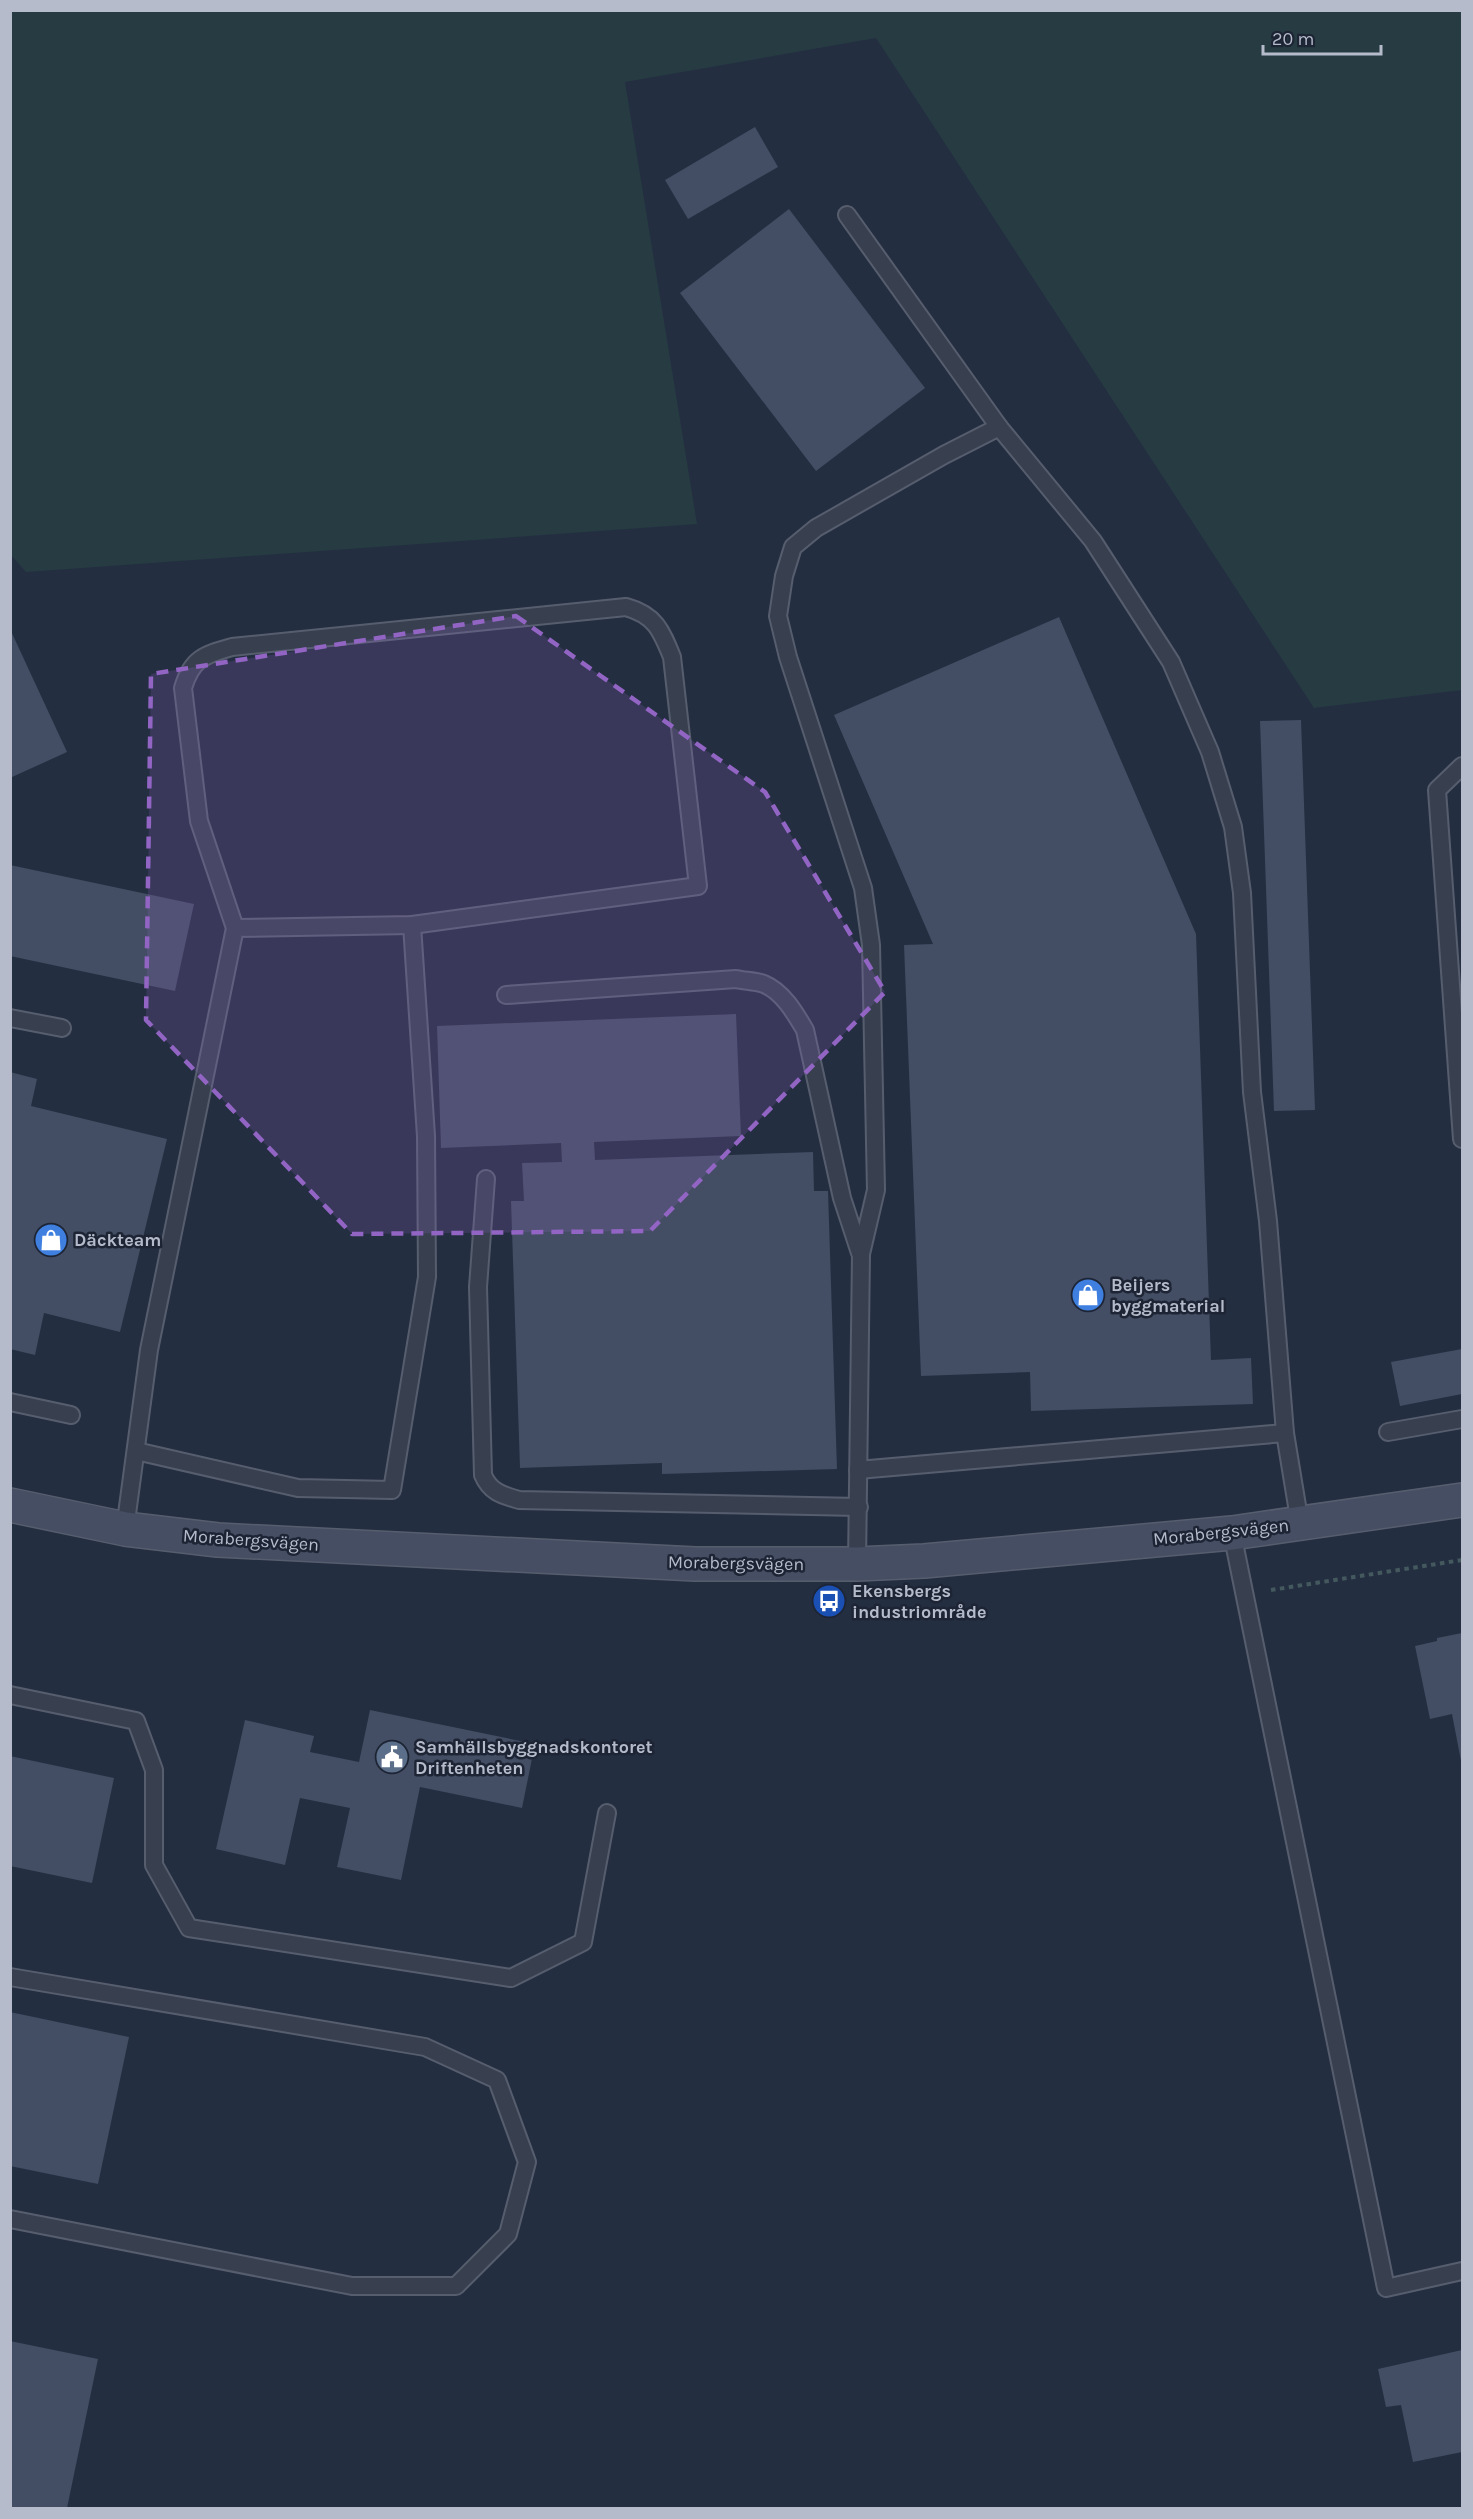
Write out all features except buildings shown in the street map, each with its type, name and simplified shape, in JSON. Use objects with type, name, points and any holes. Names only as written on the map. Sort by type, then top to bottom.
[{"type":"street","name":"Morabergsvägen","points":[[10,1505],[125,1529],[218,1540],[694,1564],[857,1564],[924,1561],[1232,1533],[1462,1500]]},
{"type":"lane","points":[[847,214],[999,427],[1093,541],[1171,662],[1210,752],[1233,827],[1242,893],[1251,1092],[1268,1221],[1286,1433],[1300,1524]]},
{"type":"lane","points":[[857,1564],[861,1254],[876,1190],[871,945],[863,888],[788,657],[778,616],[784,576],[793,547],[816,528],[944,454],[999,427]]},
{"type":"lane","points":[[125,1529],[149,1350],[235,928],[199,821],[183,688],[188,672],[198,660],[232,647],[626,607],[643,612],[661,632],[672,657],[698,886],[412,925],[235,928]]},
{"type":"lane","points":[[1462,766],[1437,790],[1462,1139]]},
{"type":"lane","points":[[136,1451],[298,1488],[392,1490],[426,1277],[426,1136],[412,925]]},
{"type":"lane","points":[[506,996],[736,979],[764,984],[778,993],[793,1010],[805,1030],[842,1198],[861,1254]]},
{"type":"lane","points":[[10,1018],[62,1028]]},
{"type":"lane","points":[[486,1179],[478,1287],[483,1475],[488,1485],[498,1494],[519,1500],[859,1507]]},
{"type":"lane","points":[[10,1402],[70,1415]]},
{"type":"lane","points":[[1388,1432],[1462,1419]]},
{"type":"lane","points":[[858,1470],[1286,1433]]},
{"type":"lane","points":[[1232,1533],[1386,2288],[1462,2271]]},
{"type":"lane","points":[[10,1695],[135,1721],[154,1770],[154,1865],[189,1928],[510,1978],[583,1942],[607,1813]]},
{"type":"lane","points":[[10,1977],[425,2048],[496,2080],[527,2162],[508,2234],[456,2286],[352,2286],[10,2219]]},
{"type":"path","points":[[1244,1595],[1462,1560]]},
{"type":"highlighted area","points":[[516,616],[765,792],[885,992],[650,1231],[352,1234],[146,1020],[151,674]]},
{"type":"green space","points":[[10,11],[1462,11],[1462,690],[1314,708],[876,38],[625,82],[697,524],[26,572],[10,554]]},
{"type":"place","name":"Däckteam","points":[[51,1240]]},
{"type":"place","name":"Beijers byggmaterial","points":[[1088,1295]]},
{"type":"place","name":"Ekensbergs industriområde","points":[[829,1601]]},
{"type":"place","name":"Samhällsbyggnadskontoret Driftenheten","points":[[392,1757]]}]
